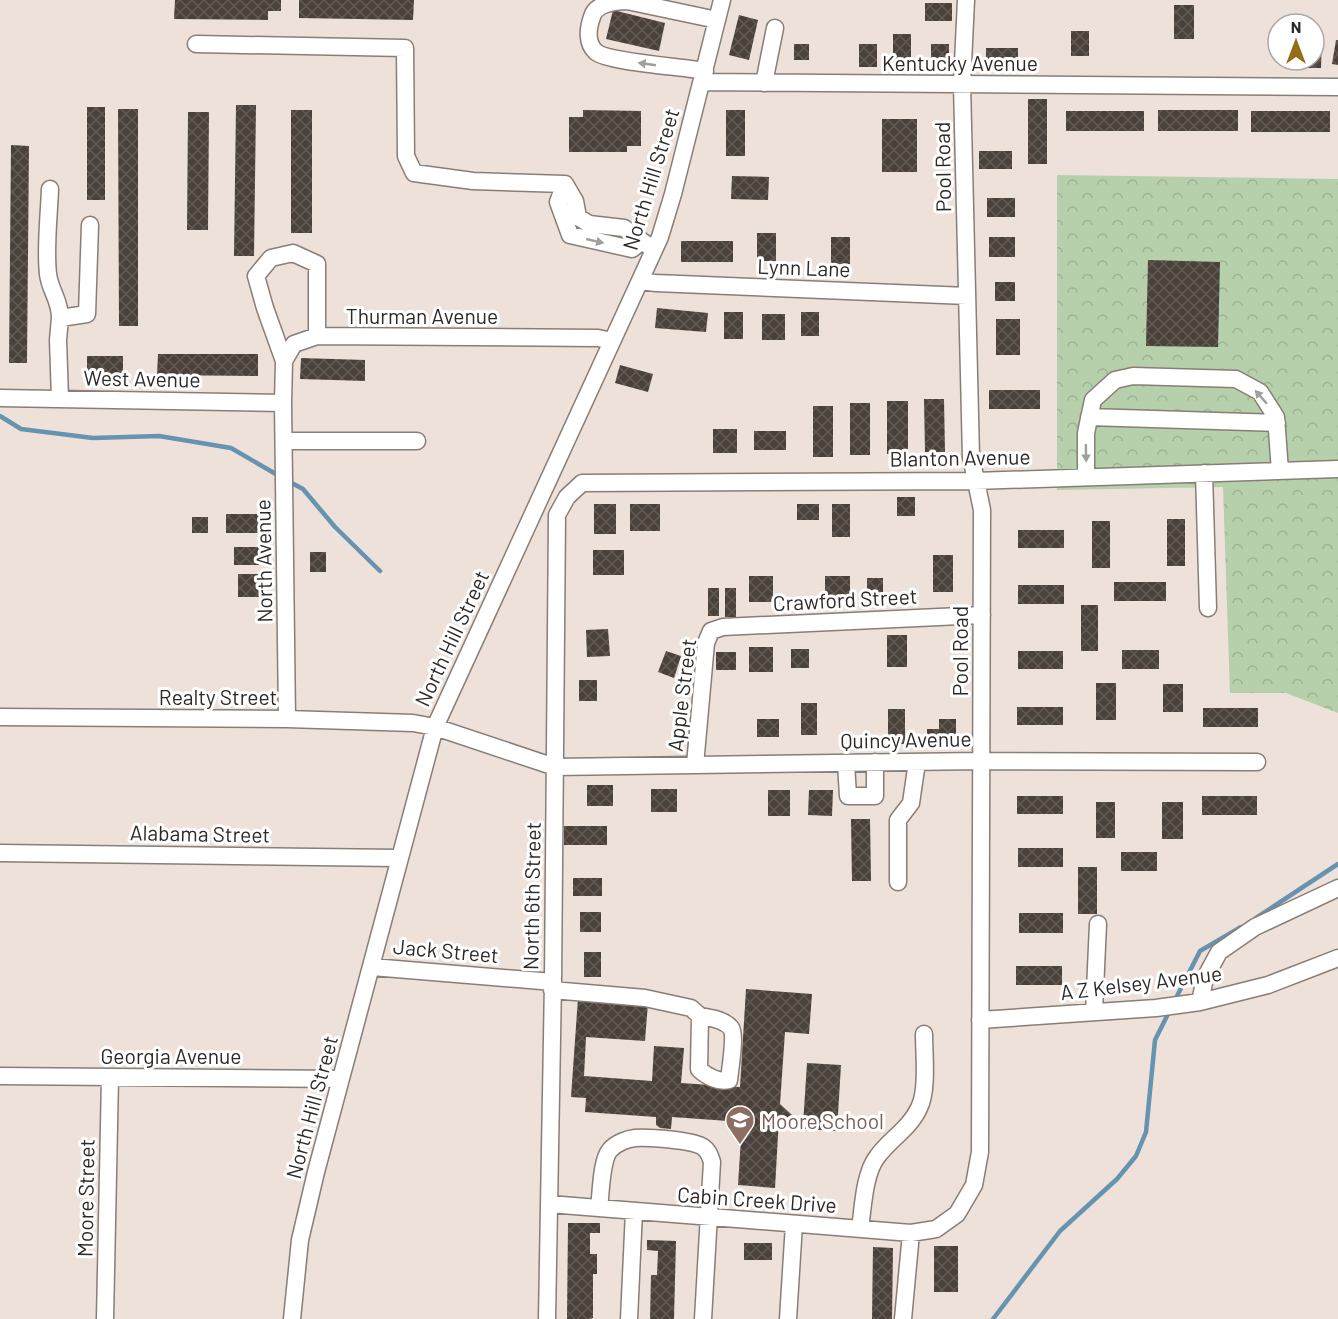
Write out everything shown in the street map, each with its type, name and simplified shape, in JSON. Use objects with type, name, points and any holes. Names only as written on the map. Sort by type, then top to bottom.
[{"type":"street","name":"North Hill Street","points":[[292,1319],[300,1240],[435,727],[640,281],[648,245],[673,194],[722,0]]},
{"type":"street","name":"Pool Road","points":[[957,1214],[974,1185],[980,1152],[982,510],[970,457],[962,84],[966,0]]},
{"type":"street","name":"Kentucky Avenue","points":[[717,20],[627,1],[615,1],[594,12],[588,35],[592,47],[601,55],[647,64],[684,67],[703,77],[764,82],[1338,87]]},
{"type":"street","points":[[764,82],[775,28]]},
{"type":"street","points":[[196,44],[405,48],[406,156],[414,173],[473,181],[565,184],[575,201],[578,217],[589,224],[624,228],[648,245]]},
{"type":"street","points":[[50,189],[47,265],[51,285],[60,305],[58,340],[60,399]]},
{"type":"street","points":[[60,318],[87,314],[90,225]]},
{"type":"street","points":[[283,403],[284,361],[256,276],[271,258],[293,253],[316,264],[317,336]]},
{"type":"street","name":"Lynn Lane","points":[[640,281],[967,296]]},
{"type":"street","name":"Thurman Avenue","points":[[284,361],[294,344],[317,336],[598,338],[612,341]]},
{"type":"street","points":[[1086,477],[1086,433],[1093,400],[1115,380],[1132,376],[1236,379],[1260,392],[1276,417],[1280,471]]},
{"type":"street","name":"West Avenue","points":[[0,398],[283,403]]},
{"type":"street","name":"North Avenue","points":[[283,403],[287,718]]},
{"type":"street","points":[[1089,417],[1277,423]]},
{"type":"street","points":[[284,441],[417,441]]},
{"type":"street","name":"Blanton Avenue","points":[[582,483],[975,481],[1338,469]]},
{"type":"street","points":[[1204,473],[1208,608]]},
{"type":"street","name":"North 6th Street","points":[[547,1319],[553,986],[557,515],[567,497],[582,483]]},
{"type":"street","name":"Crawford Street","points":[[711,631],[723,627],[982,615]]},
{"type":"street","name":"Apple Street","points":[[695,765],[706,643],[711,631]]},
{"type":"street","name":"Realty Street","points":[[0,717],[287,718],[413,723],[435,727],[555,767]]},
{"type":"street","name":"Quincy Avenue","points":[[555,767],[980,761],[1257,762]]},
{"type":"street","points":[[846,763],[848,795],[875,795],[875,762]]},
{"type":"street","points":[[898,882],[898,820],[911,803],[917,762]]},
{"type":"street","name":"Alabama Street","points":[[0,853],[399,858]]},
{"type":"street","points":[[1200,1002],[1205,978],[1219,952],[1255,927],[1338,888]]},
{"type":"street","points":[[1094,1012],[1098,924]]},
{"type":"street","name":"A Z Kelsey Avenue","points":[[980,1020],[1200,1002],[1268,985],[1338,957]]},
{"type":"street","name":"Jack Street","points":[[372,967],[645,998],[691,1008],[700,1016]]},
{"type":"street","points":[[860,1229],[870,1169],[877,1157],[921,1107],[924,1034]]},
{"type":"street","name":"Georgia Avenue","points":[[0,1076],[341,1079]]},
{"type":"street","name":"Moore Street","points":[[105,1319],[110,1077]]},
{"type":"street","points":[[599,1208],[605,1160],[610,1150],[623,1141],[636,1138],[691,1141],[709,1153],[712,1162],[710,1218],[703,1319]]},
{"type":"street","name":"Cabin Creek Drive","points":[[549,1204],[911,1233],[936,1229],[957,1214]]},
{"type":"street","points":[[629,1319],[634,1211]]},
{"type":"street","points":[[788,1319],[794,1224]]},
{"type":"street","points":[[903,1319],[911,1233]]},
{"type":"green space","points":[[1057,175],[1338,179],[1338,713],[1286,693],[1230,693],[1223,487],[1057,490]]},
{"type":"building","points":[[175,0],[281,0],[281,11],[268,11],[268,20],[174,19]]},
{"type":"building","points":[[299,0],[414,0],[413,20],[299,18]]},
{"type":"building","points":[[925,3],[952,3],[952,21],[925,21]]},
{"type":"building","points":[[1174,5],[1194,5],[1194,39],[1174,39]]},
{"type":"building","points":[[613,10],[665,23],[659,51],[606,39]]},
{"type":"building","points":[[739,15],[758,20],[749,60],[729,55]]},
{"type":"building","points":[[1071,31],[1089,31],[1089,56],[1071,56]]},
{"type":"building","points":[[893,34],[911,34],[911,61],[893,61]]},
{"type":"building","points":[[1336,40],[1338,40],[1338,65],[1332,64]]},
{"type":"building","points":[[794,44],[809,44],[809,60],[794,60]]},
{"type":"building","points":[[859,44],[877,44],[877,67],[859,67]]},
{"type":"building","points":[[931,44],[949,44],[949,67],[931,67]]},
{"type":"building","points":[[986,48],[1018,48],[1018,66],[986,66]]},
{"type":"building","points":[[1028,99],[1047,99],[1047,164],[1028,164]]},
{"type":"building","points":[[236,105],[256,105],[254,256],[234,256]]},
{"type":"building","points":[[87,107],[105,107],[105,200],[87,200]]},
{"type":"building","points":[[118,109],[138,109],[138,326],[119,326]]},
{"type":"building","points":[[291,110],[312,110],[312,233],[291,233]]},
{"type":"building","points":[[583,110],[641,111],[641,146],[627,146],[627,152],[569,152],[569,117],[583,117]]},
{"type":"building","points":[[726,110],[745,110],[745,156],[726,156]]},
{"type":"building","points":[[1158,110],[1238,110],[1238,131],[1158,131]]},
{"type":"building","points":[[1066,111],[1144,111],[1144,131],[1066,131]]},
{"type":"building","points":[[1251,111],[1330,111],[1330,132],[1251,132]]},
{"type":"building","points":[[188,112],[209,112],[208,230],[187,230]]},
{"type":"building","points":[[882,119],[917,119],[917,172],[882,172]]},
{"type":"building","points":[[11,145],[29,146],[27,363],[9,363]]},
{"type":"building","points":[[979,151],[1012,151],[1012,169],[979,169]]},
{"type":"building","points":[[732,176],[769,177],[768,200],[731,199]]},
{"type":"building","points":[[987,198],[1015,198],[1015,217],[987,217]]},
{"type":"building","points":[[757,233],[776,233],[776,261],[757,261]]},
{"type":"building","points":[[831,237],[850,237],[850,264],[831,264]]},
{"type":"building","points":[[989,237],[1015,237],[1015,257],[989,257]]},
{"type":"building","points":[[681,241],[733,241],[733,262],[681,262]]},
{"type":"building","points":[[1148,260],[1220,262],[1218,347],[1146,346]]},
{"type":"building","points":[[995,282],[1015,282],[1015,301],[995,301]]},
{"type":"building","points":[[657,308],[708,313],[706,332],[655,328]]},
{"type":"building","points":[[724,312],[743,312],[743,339],[724,339]]},
{"type":"building","points":[[801,312],[819,312],[819,336],[801,336]]},
{"type":"building","points":[[762,314],[785,314],[785,340],[762,340]]},
{"type":"building","points":[[996,319],[1020,319],[1020,355],[996,355]]},
{"type":"building","points":[[158,354],[258,354],[258,376],[157,375]]},
{"type":"building","points":[[87,356],[123,356],[123,375],[87,375]]},
{"type":"building","points":[[301,358],[365,360],[365,381],[300,379]]},
{"type":"building","points":[[620,365],[653,374],[648,392],[615,383]]},
{"type":"building","points":[[989,390],[1040,390],[1040,409],[989,409]]},
{"type":"building","points":[[924,399],[944,399],[945,452],[925,452]]},
{"type":"building","points":[[887,401],[908,401],[908,454],[887,454]]},
{"type":"building","points":[[850,403],[870,403],[870,455],[850,455]]},
{"type":"building","points":[[813,406],[833,406],[833,457],[813,457]]},
{"type":"building","points":[[713,429],[737,429],[737,453],[713,453]]},
{"type":"building","points":[[754,431],[786,431],[786,450],[754,450]]},
{"type":"building","points":[[897,497],[915,497],[915,516],[897,516]]},
{"type":"building","points":[[594,504],[616,504],[616,534],[594,534]]},
{"type":"building","points":[[630,504],[660,504],[660,531],[630,531]]},
{"type":"building","points":[[797,504],[819,504],[819,520],[797,520]]},
{"type":"building","points":[[832,504],[850,504],[850,537],[832,537]]},
{"type":"building","points":[[226,514],[259,514],[259,533],[226,533]]},
{"type":"building","points":[[192,517],[208,517],[208,533],[192,533]]},
{"type":"building","points":[[1167,519],[1185,519],[1185,566],[1167,566]]},
{"type":"building","points":[[1092,521],[1110,521],[1110,568],[1092,568]]},
{"type":"building","points":[[1018,530],[1064,530],[1064,548],[1018,548]]},
{"type":"building","points":[[234,547],[259,547],[259,565],[234,565]]},
{"type":"building","points":[[593,550],[624,550],[624,575],[593,575]]},
{"type":"building","points":[[310,552],[326,552],[326,572],[310,572]]},
{"type":"building","points":[[933,555],[953,555],[953,592],[933,592]]},
{"type":"building","points":[[238,574],[259,574],[259,597],[238,597]]},
{"type":"building","points":[[749,576],[773,576],[773,602],[749,602]]},
{"type":"building","points":[[825,576],[850,576],[850,602],[825,602]]},
{"type":"building","points":[[867,578],[883,578],[883,602],[867,602]]},
{"type":"building","points":[[1114,582],[1166,582],[1166,601],[1114,601]]},
{"type":"building","points":[[1018,585],[1064,585],[1064,604],[1018,604]]},
{"type":"building","points":[[708,588],[719,588],[719,616],[708,616]]},
{"type":"building","points":[[725,588],[736,588],[736,617],[725,617]]},
{"type":"building","points":[[1081,605],[1098,605],[1098,651],[1081,651]]},
{"type":"building","points":[[608,629],[610,656],[587,657],[586,630]]},
{"type":"building","points":[[887,635],[907,635],[907,667],[887,667]]},
{"type":"building","points":[[749,647],[773,647],[773,672],[749,672]]},
{"type":"building","points":[[791,649],[809,649],[809,668],[791,668]]},
{"type":"building","points":[[1122,650],[1159,650],[1159,669],[1122,669]]},
{"type":"building","points":[[666,651],[681,656],[674,678],[658,672]]},
{"type":"building","points":[[1018,651],[1063,651],[1063,669],[1018,669]]},
{"type":"building","points":[[716,652],[736,652],[736,670],[716,670]]},
{"type":"building","points":[[579,680],[597,680],[597,701],[579,701]]},
{"type":"building","points":[[1096,683],[1116,683],[1116,720],[1096,720]]},
{"type":"building","points":[[1163,684],[1183,684],[1183,712],[1163,712]]},
{"type":"building","points":[[801,703],[817,703],[817,735],[801,735]]},
{"type":"building","points":[[1017,707],[1063,707],[1063,725],[1017,725]]},
{"type":"building","points":[[1203,708],[1258,708],[1258,727],[1203,727]]},
{"type":"building","points":[[888,709],[905,709],[905,744],[888,744]]},
{"type":"building","points":[[757,719],[779,719],[779,737],[757,737]]},
{"type":"building","points":[[939,719],[956,719],[956,741],[927,741],[927,729],[939,729]]},
{"type":"building","points":[[587,785],[613,785],[613,806],[587,806]]},
{"type":"building","points":[[651,789],[677,789],[677,812],[651,812]]},
{"type":"building","points":[[768,790],[790,790],[790,816],[768,816]]},
{"type":"building","points":[[809,790],[833,790],[832,816],[808,815]]},
{"type":"building","points":[[1017,796],[1063,796],[1063,814],[1017,814]]},
{"type":"building","points":[[1202,796],[1257,796],[1257,815],[1202,815]]},
{"type":"building","points":[[1096,802],[1115,802],[1115,838],[1096,838]]},
{"type":"building","points":[[1162,802],[1183,802],[1183,839],[1162,839]]},
{"type":"building","points":[[851,819],[870,819],[871,881],[852,881]]},
{"type":"building","points":[[564,826],[607,826],[607,845],[564,845]]},
{"type":"building","points":[[1018,848],[1063,848],[1063,867],[1018,867]]},
{"type":"building","points":[[1121,852],[1157,852],[1157,871],[1121,871]]},
{"type":"building","points":[[1078,867],[1097,867],[1097,914],[1078,914]]},
{"type":"building","points":[[573,878],[602,878],[602,896],[573,896]]},
{"type":"building","points":[[580,912],[601,912],[601,932],[580,932]]},
{"type":"building","points":[[1019,913],[1063,913],[1063,933],[1019,933]]},
{"type":"building","points":[[584,952],[601,952],[601,977],[584,977]]},
{"type":"building","points":[[1016,966],[1062,966],[1062,985],[1016,985]]},
{"type":"building","points":[[746,989],[812,994],[809,1034],[785,1032],[780,1104],[803,1125],[807,1063],[841,1065],[837,1131],[790,1128],[779,1118],[775,1188],[738,1185],[742,1122],[672,1117],[671,1129],[660,1128],[656,1125],[656,1117],[585,1112],[586,1098],[571,1097],[578,998],[648,1003],[645,1041],[586,1037],[584,1076],[652,1081],[654,1046],[684,1048],[681,1083],[740,1087]]},
{"type":"building","points":[[568,1223],[600,1223],[600,1233],[590,1233],[590,1254],[597,1254],[597,1274],[593,1274],[593,1318],[590,1319],[567,1319]]},
{"type":"building","points":[[647,1240],[676,1241],[674,1319],[650,1319],[651,1275],[657,1275],[658,1251],[647,1250]]},
{"type":"building","points":[[744,1243],[772,1243],[772,1260],[744,1260]]},
{"type":"building","points":[[934,1246],[958,1246],[958,1292],[934,1292]]},
{"type":"building","points":[[873,1247],[893,1248],[892,1319],[872,1319]]},
{"type":"waterway","points":[[0,416],[21,429],[93,438],[159,436],[231,448],[281,477]]},
{"type":"waterway","points":[[288,481],[303,489],[335,527],[380,571]]},
{"type":"waterway","points":[[1256,918],[1338,864]]},
{"type":"waterway","points":[[1175,1000],[1200,951],[1241,927]]},
{"type":"waterway","points":[[993,1319],[1060,1231],[1117,1179],[1136,1156],[1146,1132],[1155,1040],[1170,1010]]},
{"type":"place","name":"Moore School","points":[[740,1146]]}]
